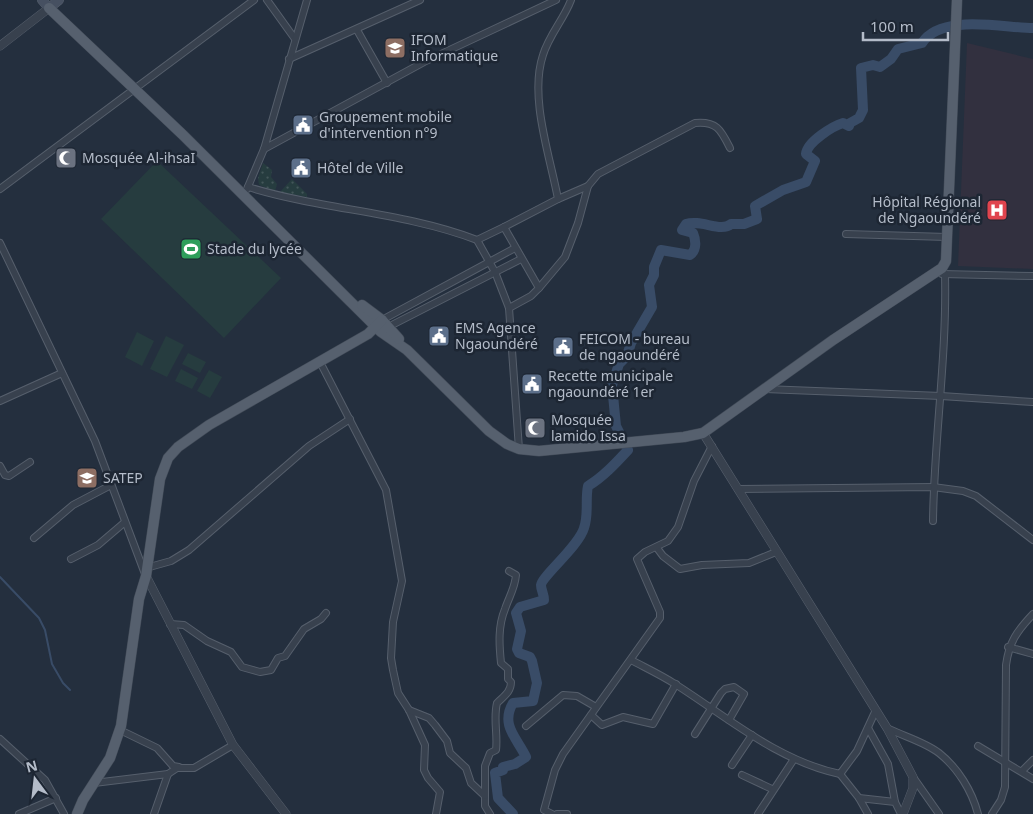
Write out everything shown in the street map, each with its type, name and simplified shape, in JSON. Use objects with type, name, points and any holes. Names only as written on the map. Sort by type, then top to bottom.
[{"type":"main road","points":[[45,4],[59,0]]},
{"type":"main road","points":[[45,4],[246,192],[341,290],[407,350],[489,431],[507,444],[519,449],[540,451],[624,443],[704,432],[832,340],[941,274],[946,261],[957,0]]},
{"type":"main road","points":[[77,814],[110,758],[120,730],[139,600],[146,572],[162,470],[178,447],[209,425],[381,326]]},
{"type":"street","points":[[0,189],[254,0]]},
{"type":"street","points":[[267,0],[295,39]]},
{"type":"street","points":[[308,0],[289,59],[264,149],[246,192],[279,196],[436,226],[477,240],[495,272],[509,308],[519,449]]},
{"type":"street","points":[[289,59],[420,0]]},
{"type":"street","points":[[264,149],[424,62],[556,0]]},
{"type":"street","points":[[558,199],[539,96],[539,69],[544,52],[571,0]]},
{"type":"street","points":[[0,46],[45,4]]},
{"type":"street","points":[[357,30],[387,83]]},
{"type":"street","points":[[509,308],[531,296],[565,257],[578,223],[588,186],[598,174],[695,123],[713,123],[721,129],[730,148]]},
{"type":"street","points":[[477,240],[588,186]]},
{"type":"street","points":[[504,227],[539,288]]},
{"type":"street","points":[[846,234],[947,237]]},
{"type":"street","points":[[0,245],[95,442],[125,522],[170,624],[233,745],[286,814]]},
{"type":"street","points":[[381,326],[489,261],[515,248]]},
{"type":"street","points":[[381,326],[521,259]]},
{"type":"street","points":[[933,521],[933,487],[941,396],[941,274],[1033,276]]},
{"type":"street","points":[[320,362],[382,479],[391,508],[402,581],[393,622],[391,658],[398,693],[409,710],[425,745],[424,770],[440,792],[436,814]]},
{"type":"street","points":[[0,401],[62,373]]},
{"type":"street","points":[[764,389],[941,396],[1033,402]]},
{"type":"street","points":[[146,572],[171,561],[189,550],[309,446],[350,419]]},
{"type":"street","points":[[704,432],[776,552],[886,728],[913,777],[939,814]]},
{"type":"street","points":[[552,814],[544,810],[555,770],[563,754],[660,618],[660,612],[637,560],[645,552],[658,548],[668,541],[676,530],[694,481],[712,446]]},
{"type":"street","points":[[0,466],[6,475],[10,476],[30,462]]},
{"type":"street","points":[[34,538],[73,505],[111,485]]},
{"type":"street","points":[[738,489],[933,487],[963,491],[976,496],[1033,539]]},
{"type":"street","points":[[71,559],[98,545],[125,522]]},
{"type":"street","points":[[658,548],[663,556],[680,569],[702,565],[749,563],[776,552]]},
{"type":"street","points":[[490,814],[485,806],[486,766],[490,753],[496,750],[498,739],[495,717],[497,703],[509,692],[511,686],[511,682],[508,679],[508,669],[501,663],[499,634],[504,610],[515,588],[516,575],[509,571]]},
{"type":"street","points":[[170,624],[184,625],[207,641],[230,652],[242,667],[260,672],[271,670],[278,658],[285,656],[304,628],[321,619],[326,613]]},
{"type":"street","points":[[992,814],[1004,795],[1006,665],[1008,647],[1016,632],[1033,614]]},
{"type":"street","points":[[1008,647],[1033,654]]},
{"type":"street","points":[[631,660],[676,684],[752,735],[794,759],[816,769],[840,774],[859,798],[868,814]]},
{"type":"street","points":[[592,715],[602,725],[623,717],[653,724],[676,684]]},
{"type":"street","points":[[696,734],[725,689],[734,687],[744,694],[729,720]]},
{"type":"street","points":[[526,726],[563,695],[577,696],[596,707]]},
{"type":"street","points":[[409,710],[429,718],[447,741],[450,753],[466,768],[471,783],[485,796]]},
{"type":"street","points":[[840,774],[849,764],[875,712]]},
{"type":"street","points":[[868,728],[888,764],[895,802],[902,814]]},
{"type":"street","points":[[886,728],[938,752],[947,760],[972,794],[978,814]]},
{"type":"street","points":[[120,730],[157,748],[173,766],[194,768]]},
{"type":"street","points":[[732,765],[752,735]]},
{"type":"street","points":[[0,739],[45,780],[64,814]]},
{"type":"street","points":[[94,783],[168,774],[177,768],[194,768],[233,745]]},
{"type":"street","points":[[978,746],[1006,761],[1033,779]]},
{"type":"street","points":[[758,814],[794,759]]},
{"type":"street","points":[[1022,771],[1033,760]]},
{"type":"street","points":[[154,814],[168,774]]},
{"type":"street","points":[[742,775],[772,790]]},
{"type":"street","points":[[902,814],[913,788],[913,777]]},
{"type":"street","points":[[19,814],[56,798]]},
{"type":"street","points":[[859,798],[895,802]]},
{"type":"street","points":[[557,814],[567,814]]},
{"type":"shaded area","name":"Hôpital Régional de Ngaoundéré","points":[[967,43],[1033,59],[1033,269],[958,266]]},
{"type":"green space","name":"Stade du lycée","points":[[157,161],[281,278],[224,338],[101,219]]},
{"type":"green space","points":[[263,163],[272,170],[271,177],[277,184],[275,191],[259,185],[258,178]]},
{"type":"green space","points":[[292,179],[307,194],[307,197],[280,192]]},
{"type":"green space","points":[[137,332],[154,341],[142,366],[125,357]]},
{"type":"green space","points":[[166,336],[184,345],[167,377],[150,369]]},
{"type":"green space","points":[[188,353],[206,362],[200,373],[182,364]]},
{"type":"green space","points":[[181,369],[198,378],[192,389],[175,381]]},
{"type":"green space","points":[[209,370],[222,377],[210,398],[197,391]]},
{"type":"waterway","points":[[513,814],[498,798],[495,773],[503,770],[503,767],[515,764],[526,757],[511,731],[508,718],[509,711],[513,703],[533,701],[537,683],[530,657],[519,653],[517,649],[521,631],[516,613],[520,607],[544,600],[541,585],[543,581],[575,543],[584,528],[588,486],[604,474],[628,450],[616,426],[612,385],[619,364],[627,356],[631,343],[652,307],[649,285],[661,250],[690,255],[695,248],[695,242],[693,233],[682,230],[686,224],[698,223],[716,227],[744,224],[757,219],[755,206],[783,190],[806,182],[815,161],[806,154],[807,149],[827,131],[843,123],[849,126],[850,123],[859,118],[863,110],[861,68],[873,65],[880,67],[891,59],[898,49],[922,43],[931,34],[943,28],[974,24],[1033,28]]},
{"type":"waterway","points":[[0,577],[39,618],[45,630],[52,664],[63,683],[70,690]]},
{"type":"place","name":"IFOM Informatique","points":[[395,48]]},
{"type":"place","name":"Groupement mobile d'intervention n°9","points":[[303,125]]},
{"type":"place","name":"Mosquée Al-ihsaI","points":[[66,158]]},
{"type":"place","name":"Hôtel de Ville","points":[[301,168]]},
{"type":"place","name":"Hôpital Régional de Ngaoundéré","points":[[997,210]]},
{"type":"place","name":"Stade du lycée","points":[[191,249]]},
{"type":"place","name":"EMS Agence Ngaoundéré","points":[[439,336]]},
{"type":"place","name":"FEICOM - bureau de ngaoundéré","points":[[563,347]]},
{"type":"place","name":"Recette municipale ngaoundéré 1er","points":[[532,384]]},
{"type":"place","name":"Mosquée lamido Issa","points":[[535,428]]},
{"type":"place","name":"SATEP","points":[[87,478]]}]
